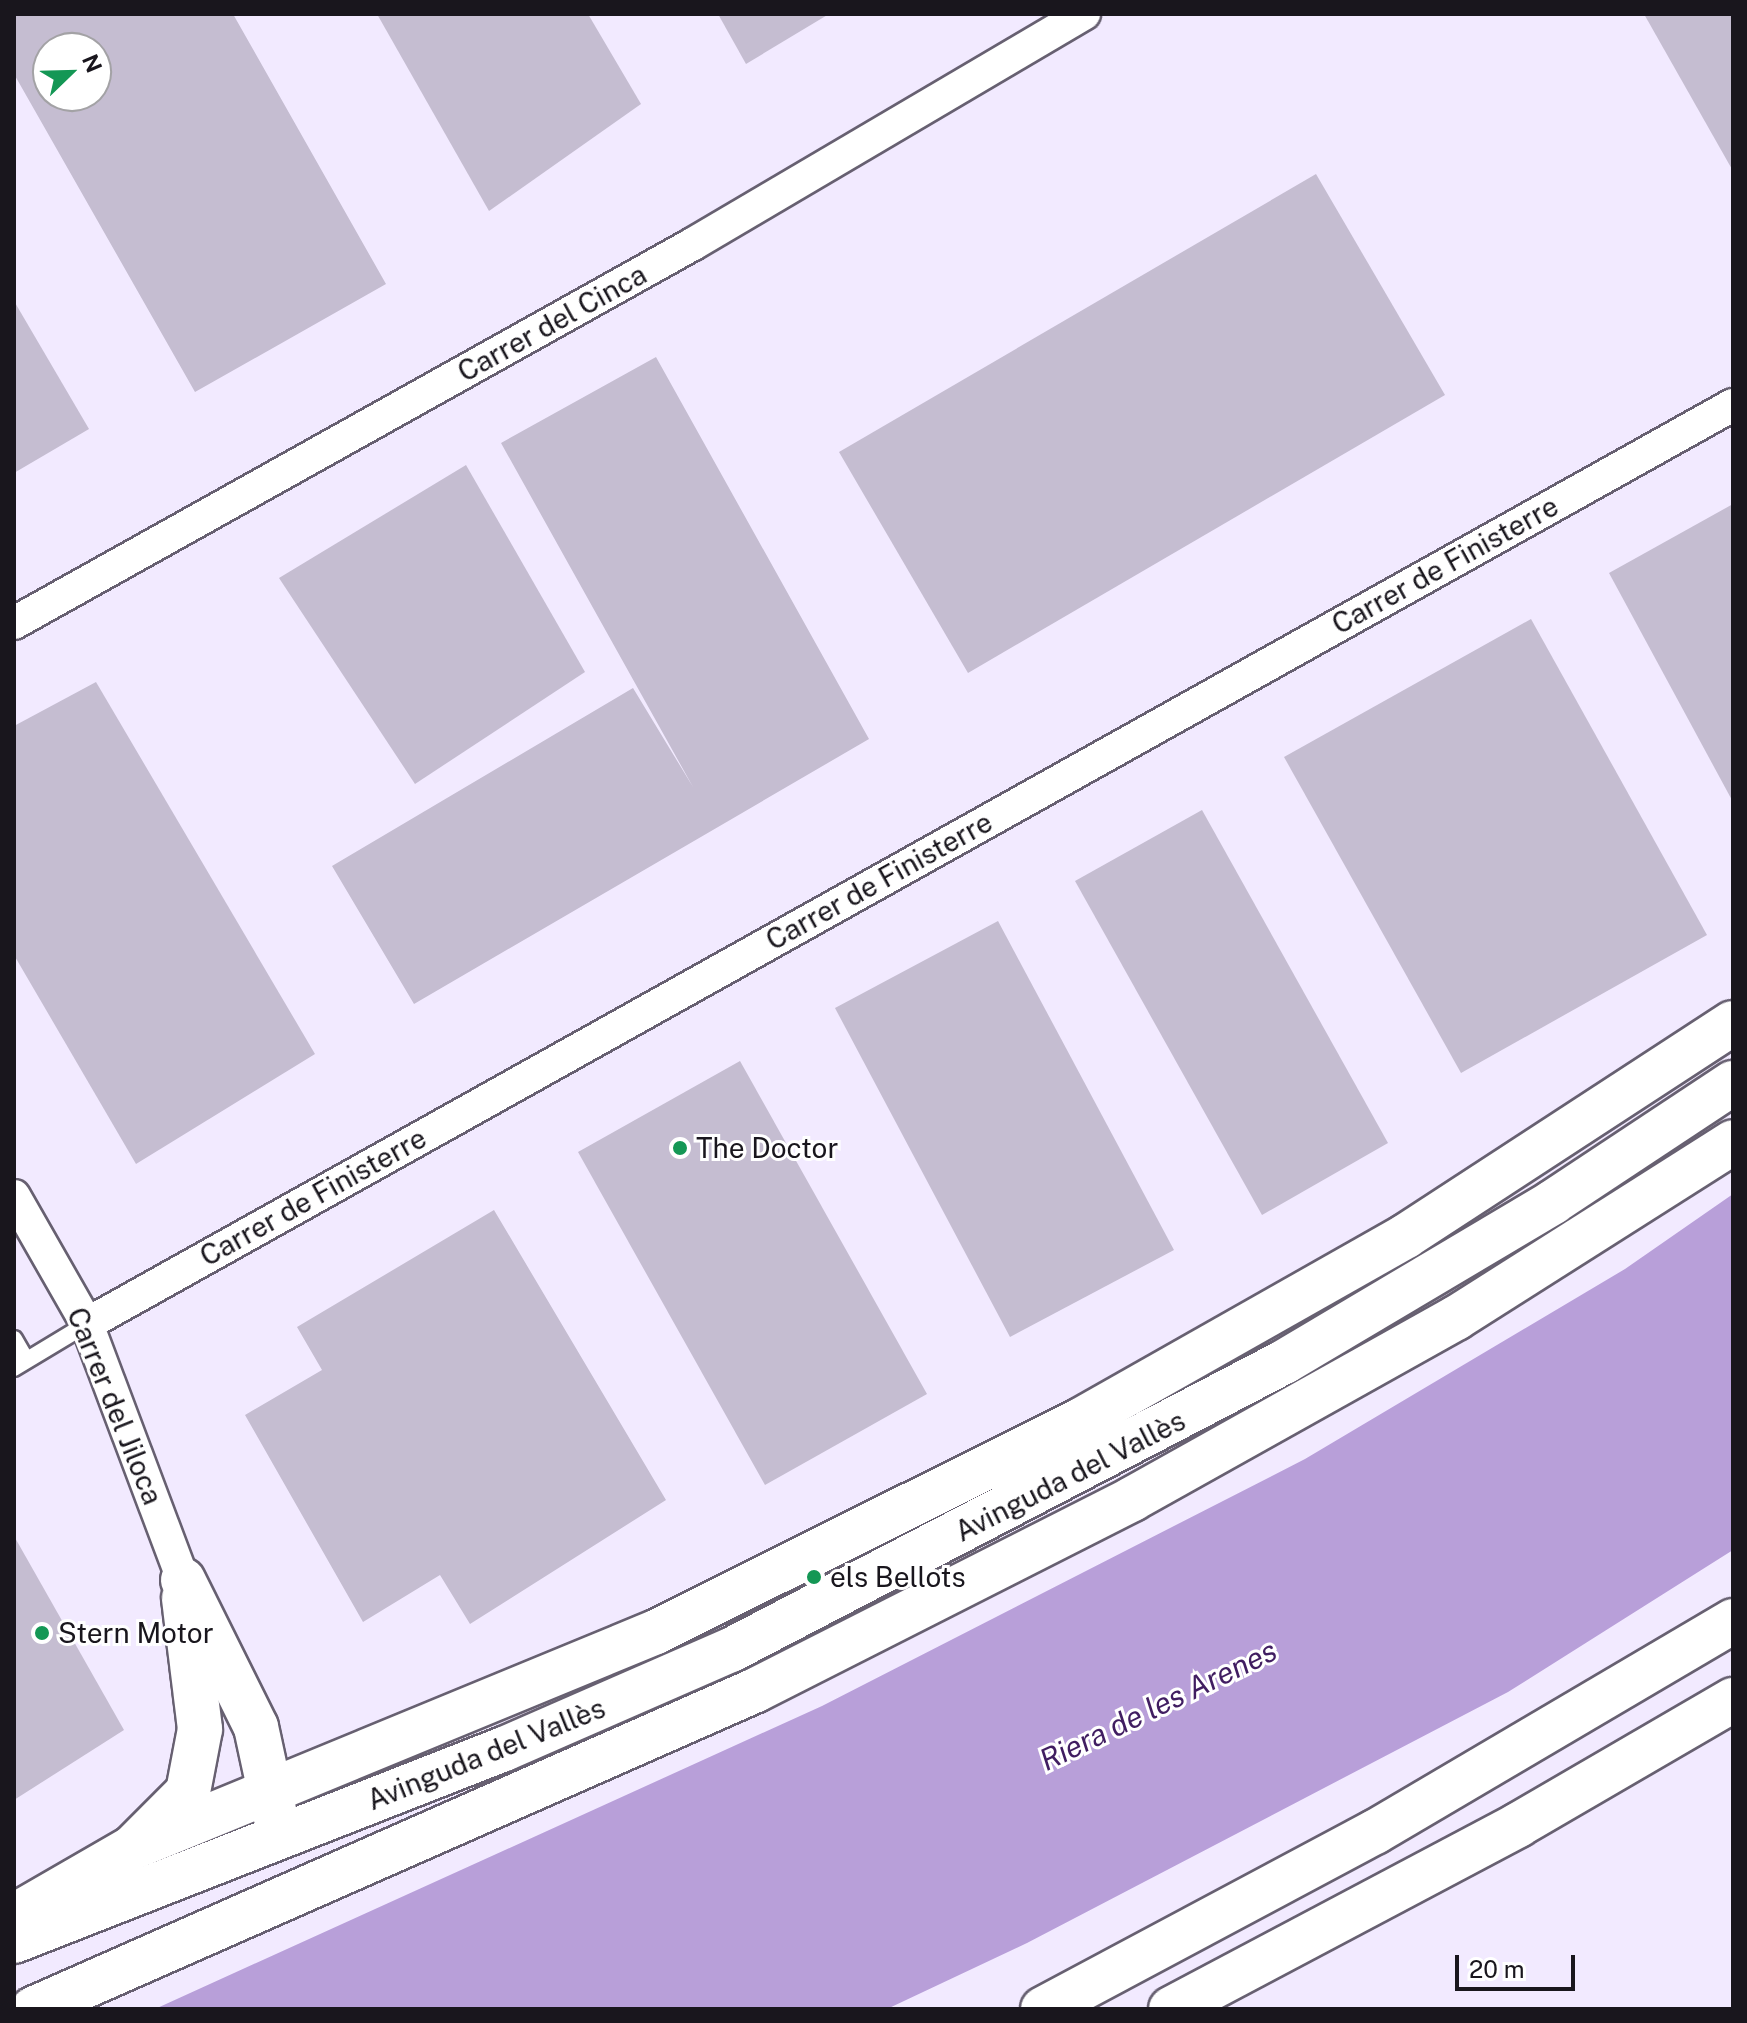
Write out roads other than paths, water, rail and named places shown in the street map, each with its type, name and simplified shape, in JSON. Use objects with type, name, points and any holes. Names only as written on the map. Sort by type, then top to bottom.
[{"type":"main road","points":[[14,1916],[271,1773],[656,1632],[1081,1420],[1406,1236],[1733,1023]]},
{"type":"main road","name":"Avinguda del Vallès","points":[[14,1941],[272,1842],[659,1683],[1104,1461],[1427,1278],[1733,1083]]},
{"type":"main road","name":"Avinguda del Vallès","points":[[33,2009],[756,1690],[1132,1499],[1456,1318],[1733,1142]]},
{"type":"main road","points":[[162,1950],[248,1879],[272,1842],[271,1773],[234,1672],[183,1580]]},
{"type":"main road","points":[[132,1848],[188,1792],[200,1742],[183,1580]]},
{"type":"main road","points":[[1043,2009],[1375,1832],[1733,1621]]},
{"type":"main road","points":[[1171,2009],[1505,1833],[1733,1700]]},
{"type":"main road","points":[[200,1742],[271,1773]]},
{"type":"street","name":"Carrer del Cinca","points":[[14,623],[693,244],[1084,14]]},
{"type":"street","name":"Carrer de Finisterre","points":[[87,1324],[1733,405]]},
{"type":"street","name":"Carrer del Jiloca","points":[[14,1196],[87,1324],[183,1580]]},
{"type":"lane","name":"Carrer de Finisterre","points":[[14,1339],[20,1364],[87,1324]]},
{"type":"water","name":"Riera de les Arenes","points":[[1733,1194],[1733,1550],[1508,1692],[1027,1943],[887,2009],[155,2009],[822,1706],[1305,1459],[1625,1269]]},
{"type":"place","name":"The Doctor","points":[[680,1148]]},
{"type":"place","name":"els Bellots","points":[[814,1577]]},
{"type":"place","name":"Stern Motor","points":[[42,1633]]}]
